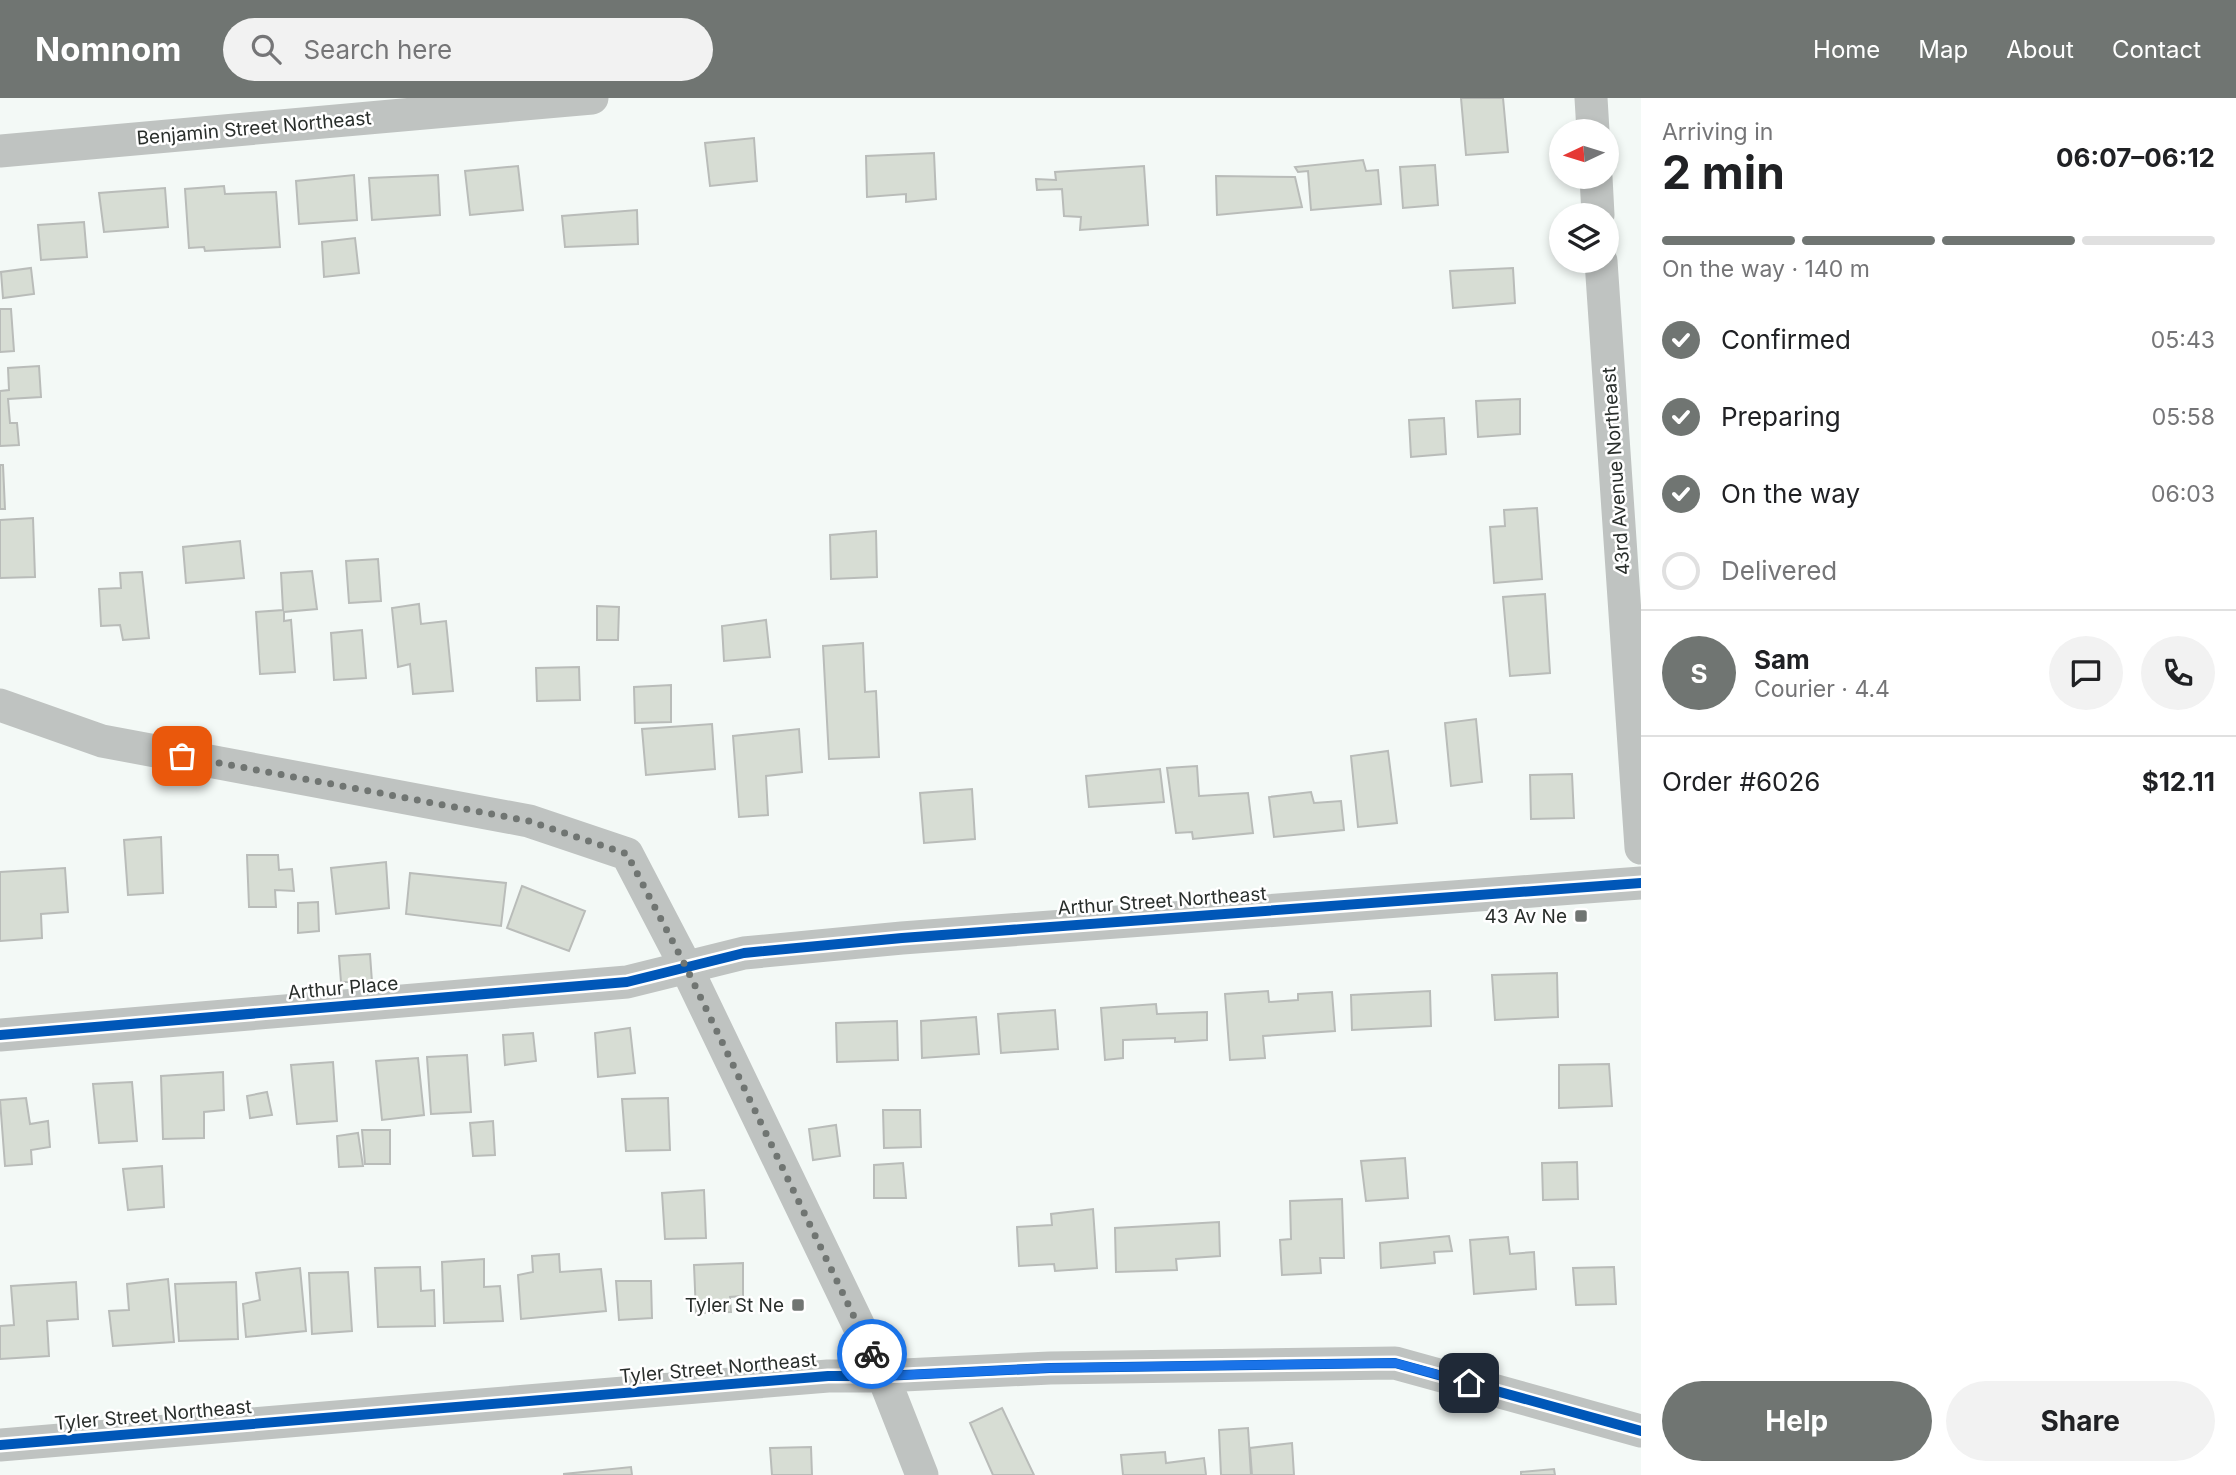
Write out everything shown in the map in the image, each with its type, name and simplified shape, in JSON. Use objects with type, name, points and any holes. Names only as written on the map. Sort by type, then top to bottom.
[{"type":"street","name":"Benjamin Street Northeast","points":[[0,151],[592,98]]},
{"type":"street","points":[[1591,98],[1592,119]]},
{"type":"street","name":"43rd Avenue Northeast","points":[[1602,273],[1641,848]]},
{"type":"street","points":[[0,705],[102,741],[529,821],[627,854],[686,967],[883,1376],[922,1475]]},
{"type":"street","name":"Arthur Street Northeast","points":[[686,967],[744,953],[902,938],[1641,883]]},
{"type":"street","name":"Arthur Place","points":[[0,1035],[626,982],[686,967]]},
{"type":"street","name":"Tyler Street Northeast","points":[[0,1445],[828,1376],[1050,1368],[1395,1363],[1641,1431]]},
{"type":"building","points":[[1461,98],[1503,98],[1508,152],[1466,155]]},
{"type":"building","points":[[754,138],[757,181],[710,186],[705,143]]},
{"type":"building","points":[[934,153],[936,199],[906,202],[906,194],[867,197],[866,156]]},
{"type":"building","points":[[1363,160],[1366,171],[1378,170],[1381,204],[1311,210],[1308,171],[1298,172],[1295,167]]},
{"type":"building","points":[[1435,165],[1438,205],[1403,208],[1400,167]]},
{"type":"building","points":[[518,166],[523,210],[470,215],[465,171]]},
{"type":"building","points":[[1144,166],[1148,225],[1080,230],[1081,217],[1064,216],[1062,189],[1037,190],[1036,179],[1056,180],[1055,172]]},
{"type":"building","points":[[354,175],[357,220],[299,224],[296,181]]},
{"type":"building","points":[[438,175],[440,215],[372,220],[369,178]]},
{"type":"building","points":[[1216,176],[1295,177],[1302,207],[1217,215]]},
{"type":"building","points":[[224,186],[225,194],[276,192],[280,247],[205,251],[204,247],[189,248],[185,189]]},
{"type":"building","points":[[165,188],[168,227],[104,232],[99,193]]},
{"type":"building","points":[[637,210],[638,244],[565,247],[562,216]]},
{"type":"building","points":[[84,222],[87,257],[41,260],[38,225]]},
{"type":"building","points":[[355,238],[359,273],[324,277],[322,242]]},
{"type":"building","points":[[31,268],[34,294],[3,298],[1,272]]},
{"type":"building","points":[[1513,268],[1515,303],[1453,308],[1450,271]]},
{"type":"building","points":[[0,309],[11,309],[14,351],[0,352]]},
{"type":"building","points":[[39,366],[41,397],[8,399],[10,423],[17,423],[19,445],[0,446],[0,391],[9,390],[8,368]]},
{"type":"building","points":[[1520,399],[1520,434],[1478,437],[1476,401]]},
{"type":"building","points":[[1444,418],[1446,454],[1411,457],[1409,420]]},
{"type":"building","points":[[0,465],[3,465],[5,509],[0,509]]},
{"type":"building","points":[[1537,508],[1542,579],[1494,583],[1490,527],[1505,526],[1504,510]]},
{"type":"building","points":[[33,518],[35,577],[0,578],[0,520]]},
{"type":"building","points":[[876,531],[877,577],[831,579],[830,535]]},
{"type":"building","points":[[240,541],[244,578],[186,583],[183,547]]},
{"type":"building","points":[[378,559],[381,601],[349,603],[346,561]]},
{"type":"building","points":[[312,571],[317,609],[284,612],[284,621],[291,620],[295,672],[260,674],[256,612],[283,610],[281,573]]},
{"type":"building","points":[[142,572],[149,638],[123,640],[120,625],[101,626],[99,589],[121,588],[120,573]]},
{"type":"building","points":[[1545,594],[1550,673],[1510,676],[1503,597]]},
{"type":"building","points":[[419,604],[421,624],[446,621],[453,691],[413,694],[410,664],[398,667],[392,608]]},
{"type":"building","points":[[597,606],[619,607],[618,640],[597,640]]},
{"type":"building","points":[[766,620],[770,657],[724,661],[722,626]]},
{"type":"building","points":[[362,630],[366,678],[334,680],[331,633]]},
{"type":"building","points":[[863,643],[865,692],[876,691],[879,757],[829,759],[823,646]]},
{"type":"building","points":[[579,667],[580,700],[537,701],[536,668]]},
{"type":"building","points":[[671,685],[671,722],[635,723],[634,687]]},
{"type":"building","points":[[1476,719],[1482,782],[1451,786],[1445,723]]},
{"type":"building","points":[[712,724],[715,769],[646,775],[642,729]]},
{"type":"building","points":[[799,729],[802,772],[766,776],[768,815],[739,817],[733,736]]},
{"type":"building","points":[[1388,751],[1397,823],[1358,827],[1351,756]]},
{"type":"building","points":[[1197,766],[1199,796],[1248,793],[1253,833],[1193,839],[1192,832],[1176,833],[1167,768]]},
{"type":"building","points":[[1160,769],[1164,802],[1089,807],[1086,776]]},
{"type":"building","points":[[1572,774],[1574,818],[1531,819],[1530,775]]},
{"type":"building","points":[[972,789],[975,839],[924,843],[920,793]]},
{"type":"building","points":[[1311,792],[1314,803],[1341,801],[1344,830],[1274,837],[1269,797]]},
{"type":"building","points":[[161,837],[163,893],[128,895],[124,840]]},
{"type":"building","points":[[247,855],[278,855],[279,870],[292,869],[294,891],[275,890],[276,907],[249,907]]},
{"type":"building","points":[[386,862],[389,908],[336,914],[331,868]]},
{"type":"building","points":[[65,868],[68,912],[41,914],[42,938],[0,941],[0,872]]},
{"type":"building","points":[[410,873],[506,883],[501,926],[406,914]]},
{"type":"building","points":[[522,886],[585,911],[569,951],[507,928]]},
{"type":"building","points":[[318,902],[319,931],[298,933],[298,903]]},
{"type":"building","points":[[370,954],[372,982],[341,982],[339,956]]},
{"type":"building","points":[[1557,973],[1558,1017],[1495,1020],[1492,975]]},
{"type":"building","points":[[1268,991],[1269,1002],[1298,1000],[1298,994],[1332,992],[1335,1031],[1263,1036],[1265,1058],[1230,1060],[1225,994]]},
{"type":"building","points":[[1430,991],[1431,1026],[1352,1030],[1351,995]]},
{"type":"building","points":[[1156,1004],[1157,1014],[1207,1012],[1207,1040],[1123,1040],[1123,1058],[1105,1060],[1101,1008]]},
{"type":"building","points":[[1055,1010],[1058,1049],[1001,1053],[998,1014]]},
{"type":"building","points":[[976,1017],[979,1054],[922,1058],[921,1021]]},
{"type":"building","points":[[897,1021],[898,1060],[837,1062],[836,1023]]},
{"type":"building","points":[[630,1028],[635,1073],[598,1077],[595,1033]]},
{"type":"building","points":[[533,1033],[536,1061],[505,1065],[503,1035]]},
{"type":"building","points":[[467,1055],[471,1112],[431,1114],[427,1057]]},
{"type":"building","points":[[418,1058],[424,1115],[382,1120],[376,1061]]},
{"type":"building","points":[[333,1062],[337,1121],[297,1124],[291,1065]]},
{"type":"building","points":[[1609,1064],[1612,1106],[1559,1108],[1559,1065]]},
{"type":"building","points":[[223,1072],[224,1110],[204,1112],[204,1138],[163,1139],[161,1076]]},
{"type":"building","points":[[132,1082],[137,1141],[99,1143],[93,1084]]},
{"type":"building","points":[[267,1092],[272,1115],[250,1118],[247,1096]]},
{"type":"building","points":[[26,1098],[30,1124],[48,1121],[50,1147],[31,1150],[32,1164],[5,1166],[0,1100]]},
{"type":"building","points":[[668,1098],[670,1150],[626,1151],[622,1099]]},
{"type":"building","points":[[883,1110],[920,1110],[921,1147],[884,1148]]},
{"type":"building","points":[[493,1121],[495,1155],[473,1156],[470,1123]]},
{"type":"building","points":[[836,1125],[840,1156],[813,1160],[809,1129]]},
{"type":"building","points":[[362,1130],[390,1130],[390,1164],[365,1164]]},
{"type":"building","points":[[358,1133],[363,1166],[339,1167],[337,1136]]},
{"type":"building","points":[[1405,1158],[1408,1198],[1366,1201],[1361,1161]]},
{"type":"building","points":[[1577,1162],[1578,1199],[1543,1200],[1542,1163]]},
{"type":"building","points":[[903,1163],[906,1198],[874,1198],[874,1165]]},
{"type":"building","points":[[162,1166],[164,1207],[128,1210],[123,1169]]},
{"type":"building","points":[[704,1190],[706,1238],[665,1239],[662,1193]]},
{"type":"building","points":[[1342,1199],[1344,1258],[1320,1258],[1321,1273],[1282,1275],[1280,1240],[1291,1239],[1290,1201]]},
{"type":"building","points":[[1093,1209],[1097,1268],[1055,1271],[1054,1264],[1019,1266],[1017,1227],[1052,1225],[1051,1214]]},
{"type":"building","points":[[1219,1222],[1220,1256],[1176,1259],[1177,1270],[1116,1272],[1115,1228]]},
{"type":"building","points":[[1449,1236],[1452,1251],[1434,1252],[1435,1263],[1381,1268],[1380,1243]]},
{"type":"building","points":[[1508,1237],[1510,1254],[1534,1252],[1536,1289],[1474,1294],[1470,1240]]},
{"type":"building","points":[[559,1254],[560,1272],[601,1269],[606,1311],[521,1319],[518,1275],[533,1272],[532,1256]]},
{"type":"building","points":[[484,1259],[484,1287],[500,1286],[503,1321],[444,1323],[442,1262]]},
{"type":"building","points":[[743,1263],[743,1296],[730,1297],[731,1312],[696,1313],[694,1265]]},
{"type":"building","points":[[420,1267],[421,1291],[434,1290],[435,1326],[378,1327],[375,1268]]},
{"type":"building","points":[[1614,1267],[1616,1304],[1576,1305],[1573,1268]]},
{"type":"building","points":[[300,1268],[306,1331],[246,1337],[243,1304],[260,1300],[256,1273]]},
{"type":"building","points":[[348,1272],[352,1331],[312,1334],[309,1273]]},
{"type":"building","points":[[168,1279],[174,1342],[113,1346],[109,1311],[129,1310],[127,1284]]},
{"type":"building","points":[[616,1281],[651,1281],[652,1318],[619,1320]]},
{"type":"building","points":[[76,1282],[78,1319],[47,1321],[49,1356],[0,1359],[0,1326],[14,1325],[11,1286]]},
{"type":"building","points":[[236,1282],[238,1339],[179,1341],[175,1284]]},
{"type":"building","points":[[1002,1408],[1034,1475],[993,1475],[970,1423]]},
{"type":"building","points":[[1248,1428],[1251,1475],[1221,1475],[1219,1430]]},
{"type":"building","points":[[1292,1443],[1294,1475],[1252,1475],[1250,1448]]},
{"type":"building","points":[[811,1447],[812,1475],[772,1475],[770,1448]]},
{"type":"building","points":[[1165,1452],[1166,1463],[1204,1458],[1206,1475],[1123,1475],[1121,1455]]},
{"type":"building","points":[[631,1467],[632,1475],[564,1475],[564,1474]]},
{"type":"building","points":[[1554,1469],[1555,1475],[1521,1475],[1521,1472]]},
{"type":"cycle path","points":[[0,1035],[627,982],[744,953],[902,938],[1641,883]]},
{"type":"cycle path","points":[[0,1445],[828,1376],[1050,1368],[1395,1363],[1641,1431]]},
{"type":"way so far","points":[[182,756],[529,821],[627,854],[686,967],[872,1354]]},
{"type":"place","name":"43 Av Ne","points":[[1581,916]]},
{"type":"place","name":"Tyler St Ne","points":[[798,1305]]},
{"type":"route","points":[[872,1354],[883,1376],[1050,1368],[1395,1363],[1469,1383]]}]
